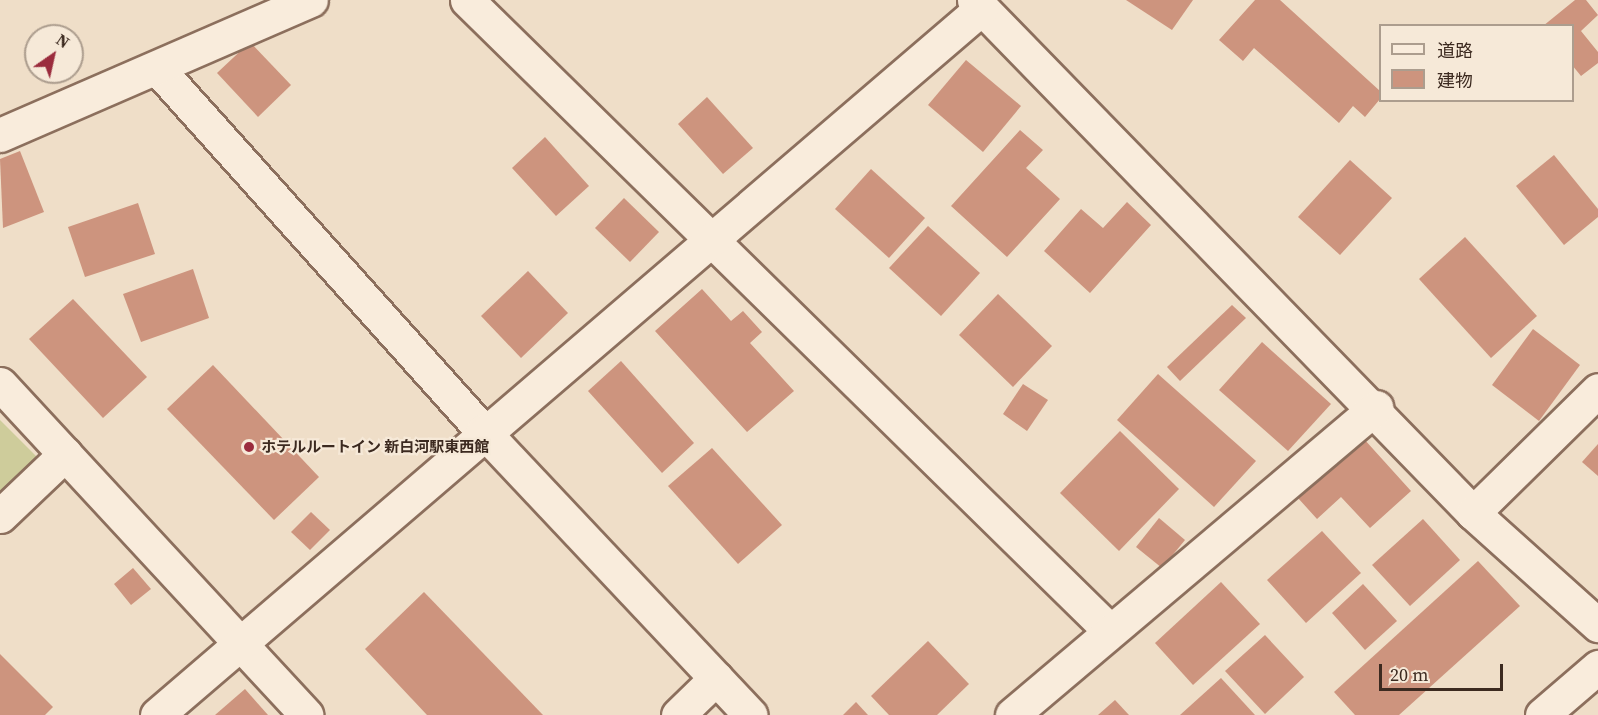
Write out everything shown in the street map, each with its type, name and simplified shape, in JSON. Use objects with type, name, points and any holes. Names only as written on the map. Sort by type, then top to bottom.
[{"type":"street","points":[[0,135],[158,69],[311,0]]},
{"type":"street","points":[[467,0],[1110,631]]},
{"type":"street","points":[[157,715],[483,431],[711,238],[978,4],[1376,407],[1473,513],[1598,625]]},
{"type":"street","points":[[158,69],[483,431],[752,715]]},
{"type":"street","points":[[0,384],[307,715]]},
{"type":"street","points":[[1473,513],[1598,390]]},
{"type":"street","points":[[1012,715],[1376,407]]},
{"type":"street","points":[[0,516],[65,454]]},
{"type":"street","points":[[1542,715],[1598,667]]},
{"type":"street","points":[[678,715],[716,678]]},
{"type":"shaded area","points":[[0,420],[41,461],[0,501]]},
{"type":"building","points":[[1126,0],[1193,0],[1172,30]]},
{"type":"building","points":[[1255,0],[1280,0],[1379,90],[1379,100],[1365,117],[1353,106],[1339,123],[1254,48],[1243,61],[1219,40]]},
{"type":"building","points":[[1575,0],[1586,0],[1598,15],[1581,31],[1598,52],[1598,63],[1581,76],[1574,67],[1574,24],[1545,24]]},
{"type":"building","points":[[250,42],[291,85],[258,117],[217,73]]},
{"type":"building","points":[[966,60],[1021,106],[983,152],[928,105]]},
{"type":"building","points":[[707,97],[753,148],[723,174],[678,124]]},
{"type":"building","points":[[1020,130],[1043,150],[1026,168],[1060,199],[1007,257],[951,206]]},
{"type":"building","points":[[545,137],[589,186],[556,216],[512,168]]},
{"type":"building","points":[[20,151],[44,212],[3,228],[0,159]]},
{"type":"building","points":[[1554,155],[1598,209],[1598,217],[1564,245],[1516,186]]},
{"type":"building","points":[[1350,160],[1392,198],[1340,255],[1298,217]]},
{"type":"building","points":[[871,169],[925,218],[889,258],[835,209]]},
{"type":"building","points":[[624,198],[659,232],[630,262],[595,228]]},
{"type":"building","points":[[1127,202],[1151,225],[1090,293],[1044,251],[1081,209],[1103,228]]},
{"type":"building","points":[[138,203],[155,254],[85,277],[68,227]]},
{"type":"building","points":[[928,226],[980,273],[941,316],[889,268]]},
{"type":"building","points":[[1465,237],[1537,316],[1491,358],[1419,279]]},
{"type":"building","points":[[193,269],[209,318],[141,342],[123,294]]},
{"type":"building","points":[[528,271],[568,313],[521,358],[481,316]]},
{"type":"building","points":[[702,289],[731,321],[743,311],[762,332],[750,343],[794,391],[747,432],[655,331]]},
{"type":"building","points":[[998,294],[1052,346],[1013,387],[959,335]]},
{"type":"building","points":[[73,299],[147,377],[103,418],[29,339]]},
{"type":"building","points":[[1232,305],[1246,318],[1180,381],[1167,367]]},
{"type":"building","points":[[1533,329],[1580,365],[1539,421],[1492,385]]},
{"type":"building","points":[[1262,342],[1331,404],[1288,451],[1219,390]]},
{"type":"building","points":[[621,361],[694,443],[662,473],[588,391]]},
{"type":"building","points":[[213,365],[319,477],[274,520],[167,409]]},
{"type":"building","points":[[1158,374],[1256,461],[1214,507],[1117,420]]},
{"type":"building","points":[[1023,384],[1048,400],[1027,431],[1003,414]]},
{"type":"building","points":[[1120,431],[1179,489],[1119,551],[1060,493]]},
{"type":"building","points":[[1364,439],[1411,491],[1370,528],[1341,497],[1317,519],[1298,498]]},
{"type":"building","points":[[1598,444],[1598,476],[1582,462]]},
{"type":"building","points":[[712,448],[782,525],[738,564],[668,486]]},
{"type":"building","points":[[311,512],[330,530],[310,550],[291,532]]},
{"type":"building","points":[[1159,518],[1185,540],[1162,568],[1136,547]]},
{"type":"building","points":[[1423,519],[1460,560],[1410,606],[1372,565]]},
{"type":"building","points":[[1322,531],[1361,573],[1306,623],[1267,580]]},
{"type":"building","points":[[1478,561],[1520,606],[1399,715],[1355,715],[1334,692]]},
{"type":"building","points":[[133,568],[151,589],[131,605],[114,584]]},
{"type":"building","points":[[1221,582],[1260,624],[1193,685],[1155,643]]},
{"type":"building","points":[[1363,584],[1397,621],[1365,650],[1332,613]]},
{"type":"building","points":[[424,592],[543,715],[427,715],[365,649]]},
{"type":"building","points":[[1265,635],[1304,677],[1265,714],[1225,671]]},
{"type":"building","points":[[928,641],[969,684],[937,715],[889,715],[871,696]]},
{"type":"building","points":[[0,654],[53,707],[45,715],[0,715]]},
{"type":"building","points":[[1221,678],[1255,715],[1180,715]]},
{"type":"building","points":[[245,689],[268,715],[215,715]]},
{"type":"building","points":[[1115,700],[1129,715],[1098,715]]},
{"type":"building","points":[[856,702],[868,715],[843,715]]},
{"type":"place","name":"ホテルルートイン 新白河駅東西館","points":[[249,447]]}]
